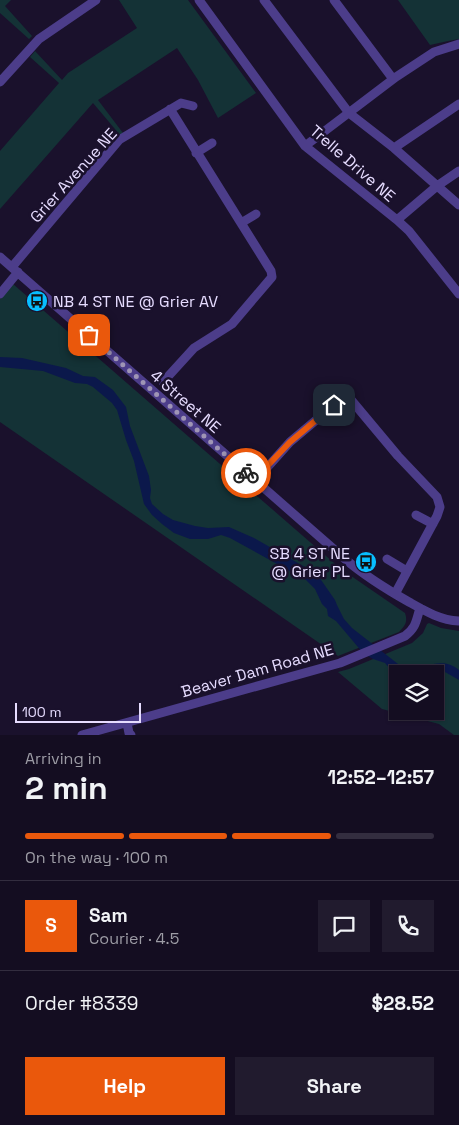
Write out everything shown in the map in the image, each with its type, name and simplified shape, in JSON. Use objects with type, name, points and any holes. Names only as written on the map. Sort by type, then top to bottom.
[{"type":"street","points":[[0,82],[38,39],[96,0]]},
{"type":"street","name":"Trelle Drive NE","points":[[199,0],[305,146],[409,231],[459,294]]},
{"type":"street","points":[[264,0],[349,113],[394,148],[459,205]]},
{"type":"street","points":[[334,0],[393,79]]},
{"type":"street","points":[[305,146],[393,79],[434,52],[459,44]]},
{"type":"street","name":"Grier Avenue NE","points":[[0,294],[15,270],[119,140],[181,103],[193,106]]},
{"type":"street","points":[[394,148],[459,104]]},
{"type":"street","points":[[163,382],[194,348],[232,324],[272,276],[271,271],[170,109]]},
{"type":"street","points":[[196,153],[212,143]]},
{"type":"street","points":[[397,220],[437,186],[459,171]]},
{"type":"street","points":[[241,223],[256,214]]},
{"type":"street","name":"4 Street NE","points":[[0,257],[345,560],[368,577],[420,608],[440,618],[459,621]]},
{"type":"street","points":[[347,395],[398,456],[437,497],[440,507],[433,524],[395,594]]},
{"type":"street","points":[[254,480],[290,442],[334,405]]},
{"type":"street","points":[[416,514],[433,524]]},
{"type":"street","points":[[387,560],[408,571]]},
{"type":"street","name":"Beaver Dam Road NE","points":[[82,735],[340,663],[406,636],[415,626],[420,608]]},
{"type":"street","points":[[127,723],[129,734]]},
{"type":"green space","points":[[0,0],[11,0],[5,6],[32,36],[29,39],[0,13]]},
{"type":"green space","points":[[119,0],[188,0],[256,93],[218,118],[198,80],[177,48],[98,100],[123,133],[120,135],[93,103],[0,209],[0,151],[59,83],[30,57],[35,51],[62,80],[68,73],[137,28]]},
{"type":"green space","points":[[398,0],[459,0],[459,39],[430,45]]},
{"type":"green space","points":[[13,284],[341,569],[405,613],[406,621],[401,630],[338,656],[0,422],[0,299]]},
{"type":"green space","points":[[429,623],[441,628],[459,631],[459,735],[454,735],[439,724],[424,720],[444,720],[444,665],[389,665],[389,711],[382,709],[338,672],[412,643],[423,633]]},
{"type":"shaded area","points":[[0,357],[22,358],[66,368],[83,376],[95,377],[113,390],[126,407],[130,426],[149,476],[152,504],[173,520],[208,528],[229,527],[254,538],[312,571],[319,577],[335,600],[344,619],[352,628],[399,665],[389,665],[389,668],[385,663],[363,653],[336,621],[328,616],[327,609],[322,604],[315,589],[306,580],[230,538],[221,535],[208,539],[190,539],[174,533],[152,515],[144,504],[134,461],[117,410],[112,403],[93,387],[87,384],[75,383],[43,371],[0,367]]},
{"type":"shaded area","points":[[441,663],[453,666],[459,670],[459,680],[445,672],[444,665],[429,665]]},
{"type":"way so far","points":[[89,335],[246,473]]},
{"type":"place","name":"NB 4 ST NE @ Grier AV","points":[[37,301]]},
{"type":"place","name":"SB 4 ST NE @ Grier PL","points":[[366,562]]},
{"type":"route","points":[[246,473],[254,480],[290,442],[334,405]]}]
